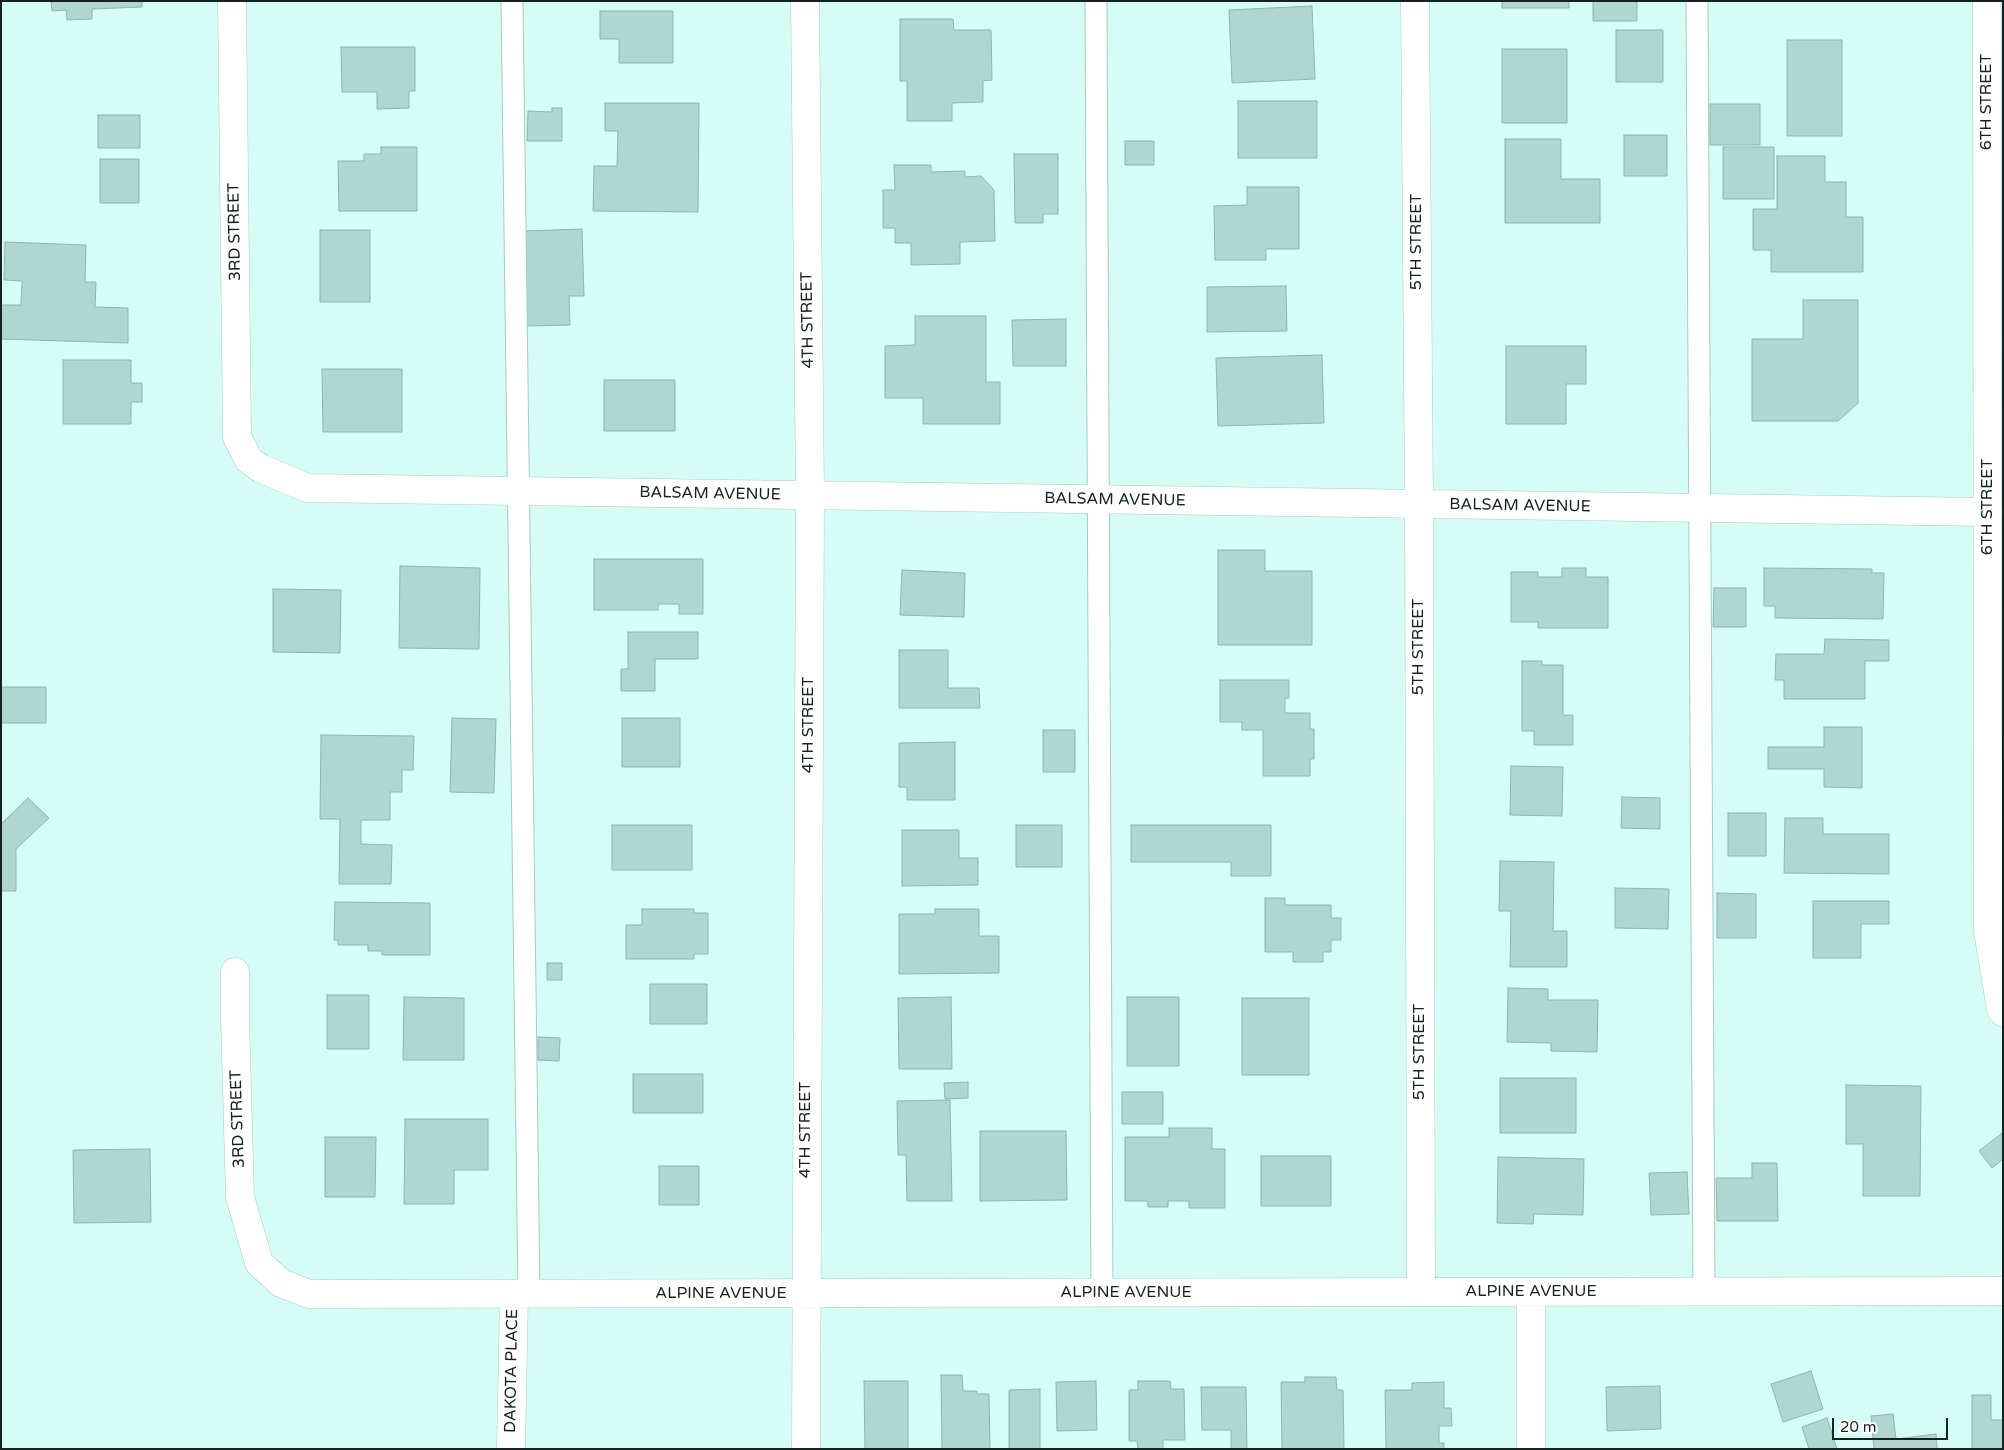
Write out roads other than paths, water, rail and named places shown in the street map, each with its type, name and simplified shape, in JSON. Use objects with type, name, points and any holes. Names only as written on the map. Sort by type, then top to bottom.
[{"type":"street","name":"3RD STREET","points":[[232,1],[237,437],[249,460]]},
{"type":"street","name":"4TH STREET","points":[[805,1],[810,495],[805,1294],[806,1449]]},
{"type":"street","name":"5TH STREET","points":[[1415,1],[1419,504],[1421,1292]]},
{"type":"street","name":"6TH STREET","points":[[1987,1],[1988,931],[2003,1012]]},
{"type":"street","name":"BALSAM AVENUE","points":[[249,460],[260,468],[307,488],[1988,512]]},
{"type":"street","name":"3RD STREET","points":[[235,972],[240,1197],[259,1263]]},
{"type":"street","name":"ALPINE AVENUE","points":[[259,1263],[281,1283],[309,1294],[2003,1291]]},
{"type":"street","points":[[1531,1292],[1531,1449]]},
{"type":"street","name":"DAKOTA PLACE","points":[[511,1449],[521,1294]]},
{"type":"lane","points":[[512,1],[520,492],[521,1294]]},
{"type":"lane","points":[[1096,1],[1100,500],[1102,1293]]},
{"type":"lane","points":[[1697,1],[1704,1292]]}]
